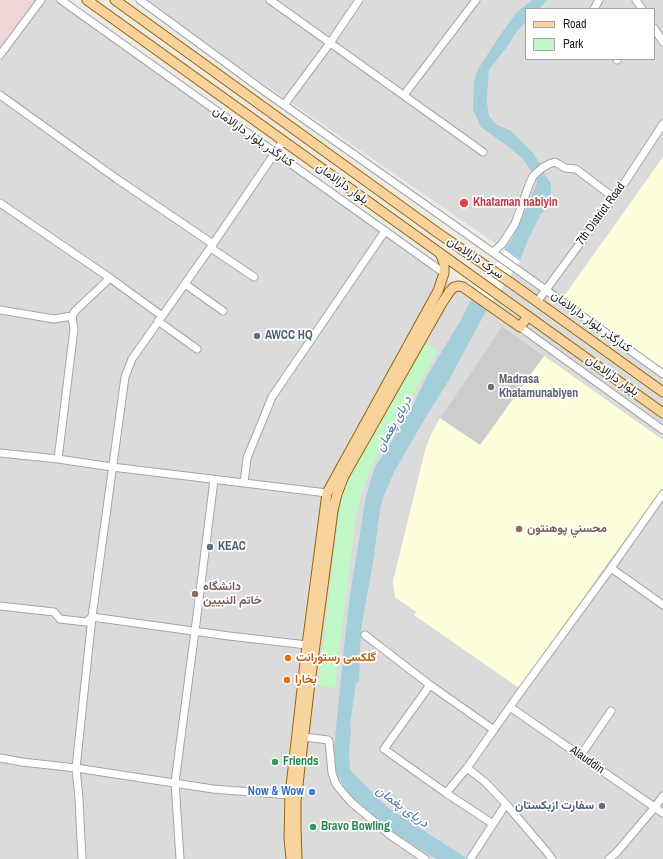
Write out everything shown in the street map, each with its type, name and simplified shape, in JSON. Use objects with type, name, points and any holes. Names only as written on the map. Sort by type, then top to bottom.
[{"type":"main road","name":"بلوار دارالامان","points":[[87,0],[440,254],[462,268]]},
{"type":"main road","name":"بلوار دارالامان","points":[[115,0],[438,233]]},
{"type":"main road","points":[[420,239],[429,226]]},
{"type":"main road","name":"سرک دارالامان","points":[[438,233],[511,283]]},
{"type":"main road","points":[[298,859],[296,801],[304,737],[307,682],[307,645],[327,493],[436,295],[444,273],[444,263],[440,254]]},
{"type":"main road","name":"سرک دارالامان","points":[[462,268],[502,298]]},
{"type":"main road","name":"بلوار دارالامان","points":[[511,283],[663,392]]},
{"type":"main road","points":[[291,859],[289,838],[290,795],[333,512],[337,494],[344,476],[442,303],[454,287],[461,286],[520,327],[528,316]]},
{"type":"main road","name":"بلوار دارالامان","points":[[502,298],[663,413]]},
{"type":"main road","points":[[576,351],[586,337]]},
{"type":"street","points":[[0,55],[41,0]]},
{"type":"street","name":"کنارگذر بلوار دارالامان","points":[[61,0],[444,273]]},
{"type":"street","points":[[140,0],[284,105],[493,252],[502,244],[515,224],[533,176],[542,168],[552,163],[555,162],[565,168],[576,169],[613,197]]},
{"type":"street","points":[[270,0],[279,3],[330,43],[483,152]]},
{"type":"street","points":[[284,105],[330,43],[358,0]]},
{"type":"street","points":[[404,95],[476,0]]},
{"type":"street","points":[[655,30],[663,42]]},
{"type":"street","points":[[0,95],[254,277]]},
{"type":"street","name":"7th District Road","points":[[538,302],[629,176],[663,124]]},
{"type":"street","points":[[82,859],[76,768],[92,617],[125,377],[132,359],[212,246],[283,141]]},
{"type":"street","points":[[0,203],[110,278],[197,349]]},
{"type":"street","points":[[244,483],[246,458],[272,397],[385,231]]},
{"type":"street","name":"کنارگذر بلوار دارالامان","points":[[493,252],[663,374]]},
{"type":"street","points":[[58,459],[74,329],[72,316],[75,311],[110,278]]},
{"type":"street","points":[[185,284],[224,311]]},
{"type":"street","points":[[0,310],[54,319],[72,316]]},
{"type":"street","points":[[520,327],[663,430]]},
{"type":"street","points":[[0,453],[327,493]]},
{"type":"street","points":[[180,859],[175,782],[214,480]]},
{"type":"street","points":[[446,793],[467,768],[663,494]]},
{"type":"street","points":[[611,568],[663,606]]},
{"type":"street","points":[[0,606],[54,612],[60,619],[86,622],[92,617],[195,632],[307,645]]},
{"type":"street","points":[[365,635],[430,685],[494,730]]},
{"type":"street","points":[[430,685],[384,749],[493,824]]},
{"type":"street","name":"Alauddin","points":[[510,707],[663,813]]},
{"type":"street","points":[[581,755],[611,711]]},
{"type":"street","points":[[304,737],[329,741],[332,773],[339,788],[351,802],[390,835],[425,859]]},
{"type":"street","points":[[0,758],[213,788],[290,795]]},
{"type":"street","points":[[467,768],[486,782],[552,859]]},
{"type":"street","points":[[609,859],[617,852],[663,796]]},
{"type":"street","points":[[471,858],[506,804]]},
{"type":"shaded area","points":[[0,0],[61,0],[444,273],[443,277],[472,298],[520,261],[528,240],[540,216],[550,202],[543,171],[510,130],[497,125],[489,116],[487,101],[489,70],[507,47],[517,31],[525,23],[525,60],[655,60],[655,8],[540,8],[547,0],[663,0],[663,859],[0,859]]},
{"type":"shaded area","points":[[0,0],[33,0],[0,46]]},
{"type":"shaded area","points":[[142,0],[532,0],[517,12],[478,69],[473,110],[510,148],[523,159],[537,181],[521,221],[505,250]]},
{"type":"shaded area","points":[[663,157],[663,370],[562,299]]},
{"type":"shaded area","name":"محسني پوهنتون","points":[[502,326],[663,440],[663,488],[602,571],[542,659],[519,688],[414,615],[416,612],[395,597],[393,582],[425,450],[431,434],[440,418]]},
{"type":"shaded area","name":"Madrasa Khatamunabiyen","points":[[502,326],[544,356],[480,445],[440,418]]},
{"type":"green space","points":[[423,341],[438,351],[372,466],[362,492],[356,516],[335,688],[318,685],[340,504],[346,483]]},
{"type":"water","points":[[532,0],[547,0],[540,8],[525,8],[525,23],[517,31],[507,47],[489,70],[487,101],[489,116],[497,125],[510,130],[533,153],[551,184],[550,202],[540,216],[528,240],[520,261],[487,309],[450,378],[394,472],[383,498],[361,629],[359,682],[356,683],[350,726],[349,754],[350,769],[353,773],[387,807],[468,859],[436,859],[385,828],[362,808],[346,791],[338,776],[335,766],[334,748],[350,595],[366,496],[375,467],[413,405],[427,376],[462,318],[472,298],[511,240],[521,221],[537,181],[523,159],[481,127],[473,110],[474,81],[478,69],[517,12]]},
{"type":"pier","points":[[505,250],[520,261],[487,309],[472,298]]},
{"type":"place","name":"Khataman nabiyin","points":[[464,203]]},
{"type":"place","name":"AWCC HQ","points":[[257,336]]},
{"type":"place","name":"Madrasa Khatamunabiyen","points":[[491,387]]},
{"type":"place","name":"محسني پوهنتون","points":[[519,529]]},
{"type":"place","name":"KEAC","points":[[210,547]]},
{"type":"place","name":"دانشگاه خاتم النبیین","points":[[195,594]]},
{"type":"place","name":"گلکسی رستورانت","points":[[288,658]]},
{"type":"place","name":"بخارا","points":[[287,680]]},
{"type":"place","name":"Friends","points":[[275,762]]},
{"type":"place","name":"Now & Wow","points":[[312,792]]},
{"type":"place","name":"سفارت ازبکستان","points":[[602,806]]},
{"type":"place","name":"Bravo Bowling","points":[[313,827]]},
{"type":"water label","name":"دریای پغمان","points":[[394,424]]},
{"type":"water label","name":"دریای پغمان","points":[[402,807]]}]
